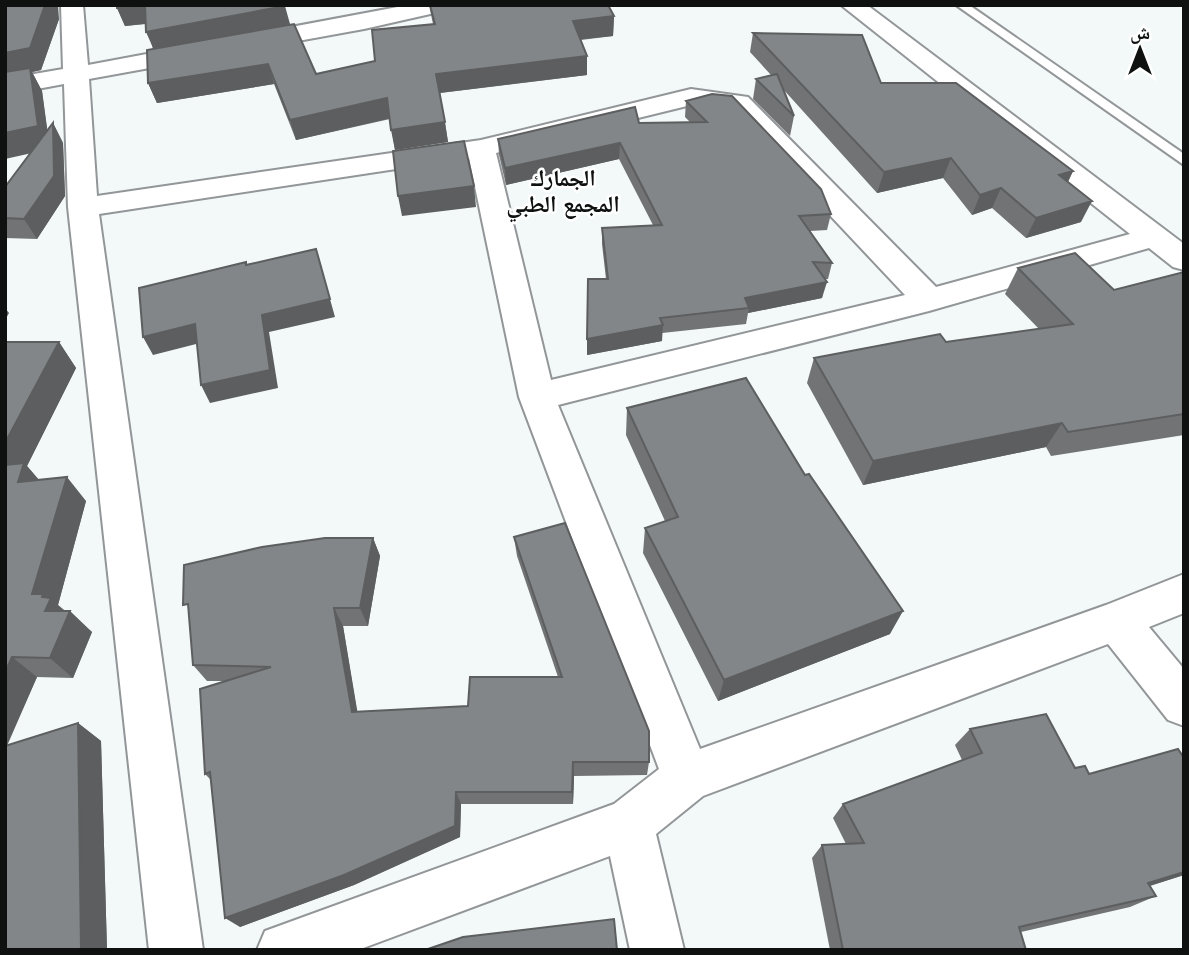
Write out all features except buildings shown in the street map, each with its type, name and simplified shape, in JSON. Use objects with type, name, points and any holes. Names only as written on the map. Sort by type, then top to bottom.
[{"type":"street","points":[[72,5],[83,207],[176,950]]},
{"type":"street","points":[[5,87],[74,76],[360,14],[440,5]]},
{"type":"street","points":[[852,5],[1184,260]]},
{"type":"street","points":[[83,207],[481,148],[691,97],[739,103],[929,300]]},
{"type":"street","points":[[481,148],[537,397],[687,778]]},
{"type":"street","points":[[537,397],[929,300],[1153,237]]},
{"type":"street","points":[[284,950],[629,824],[687,778],[1116,621],[1184,593]]},
{"type":"street","points":[[1116,621],[1184,704]]},
{"type":"street","points":[[629,824],[657,950]]},
{"type":"lane","points":[[961,5],[1184,161]]},
{"type":"district","name":"الجمارك المجمع الطبي","points":[[563,191]]}]
